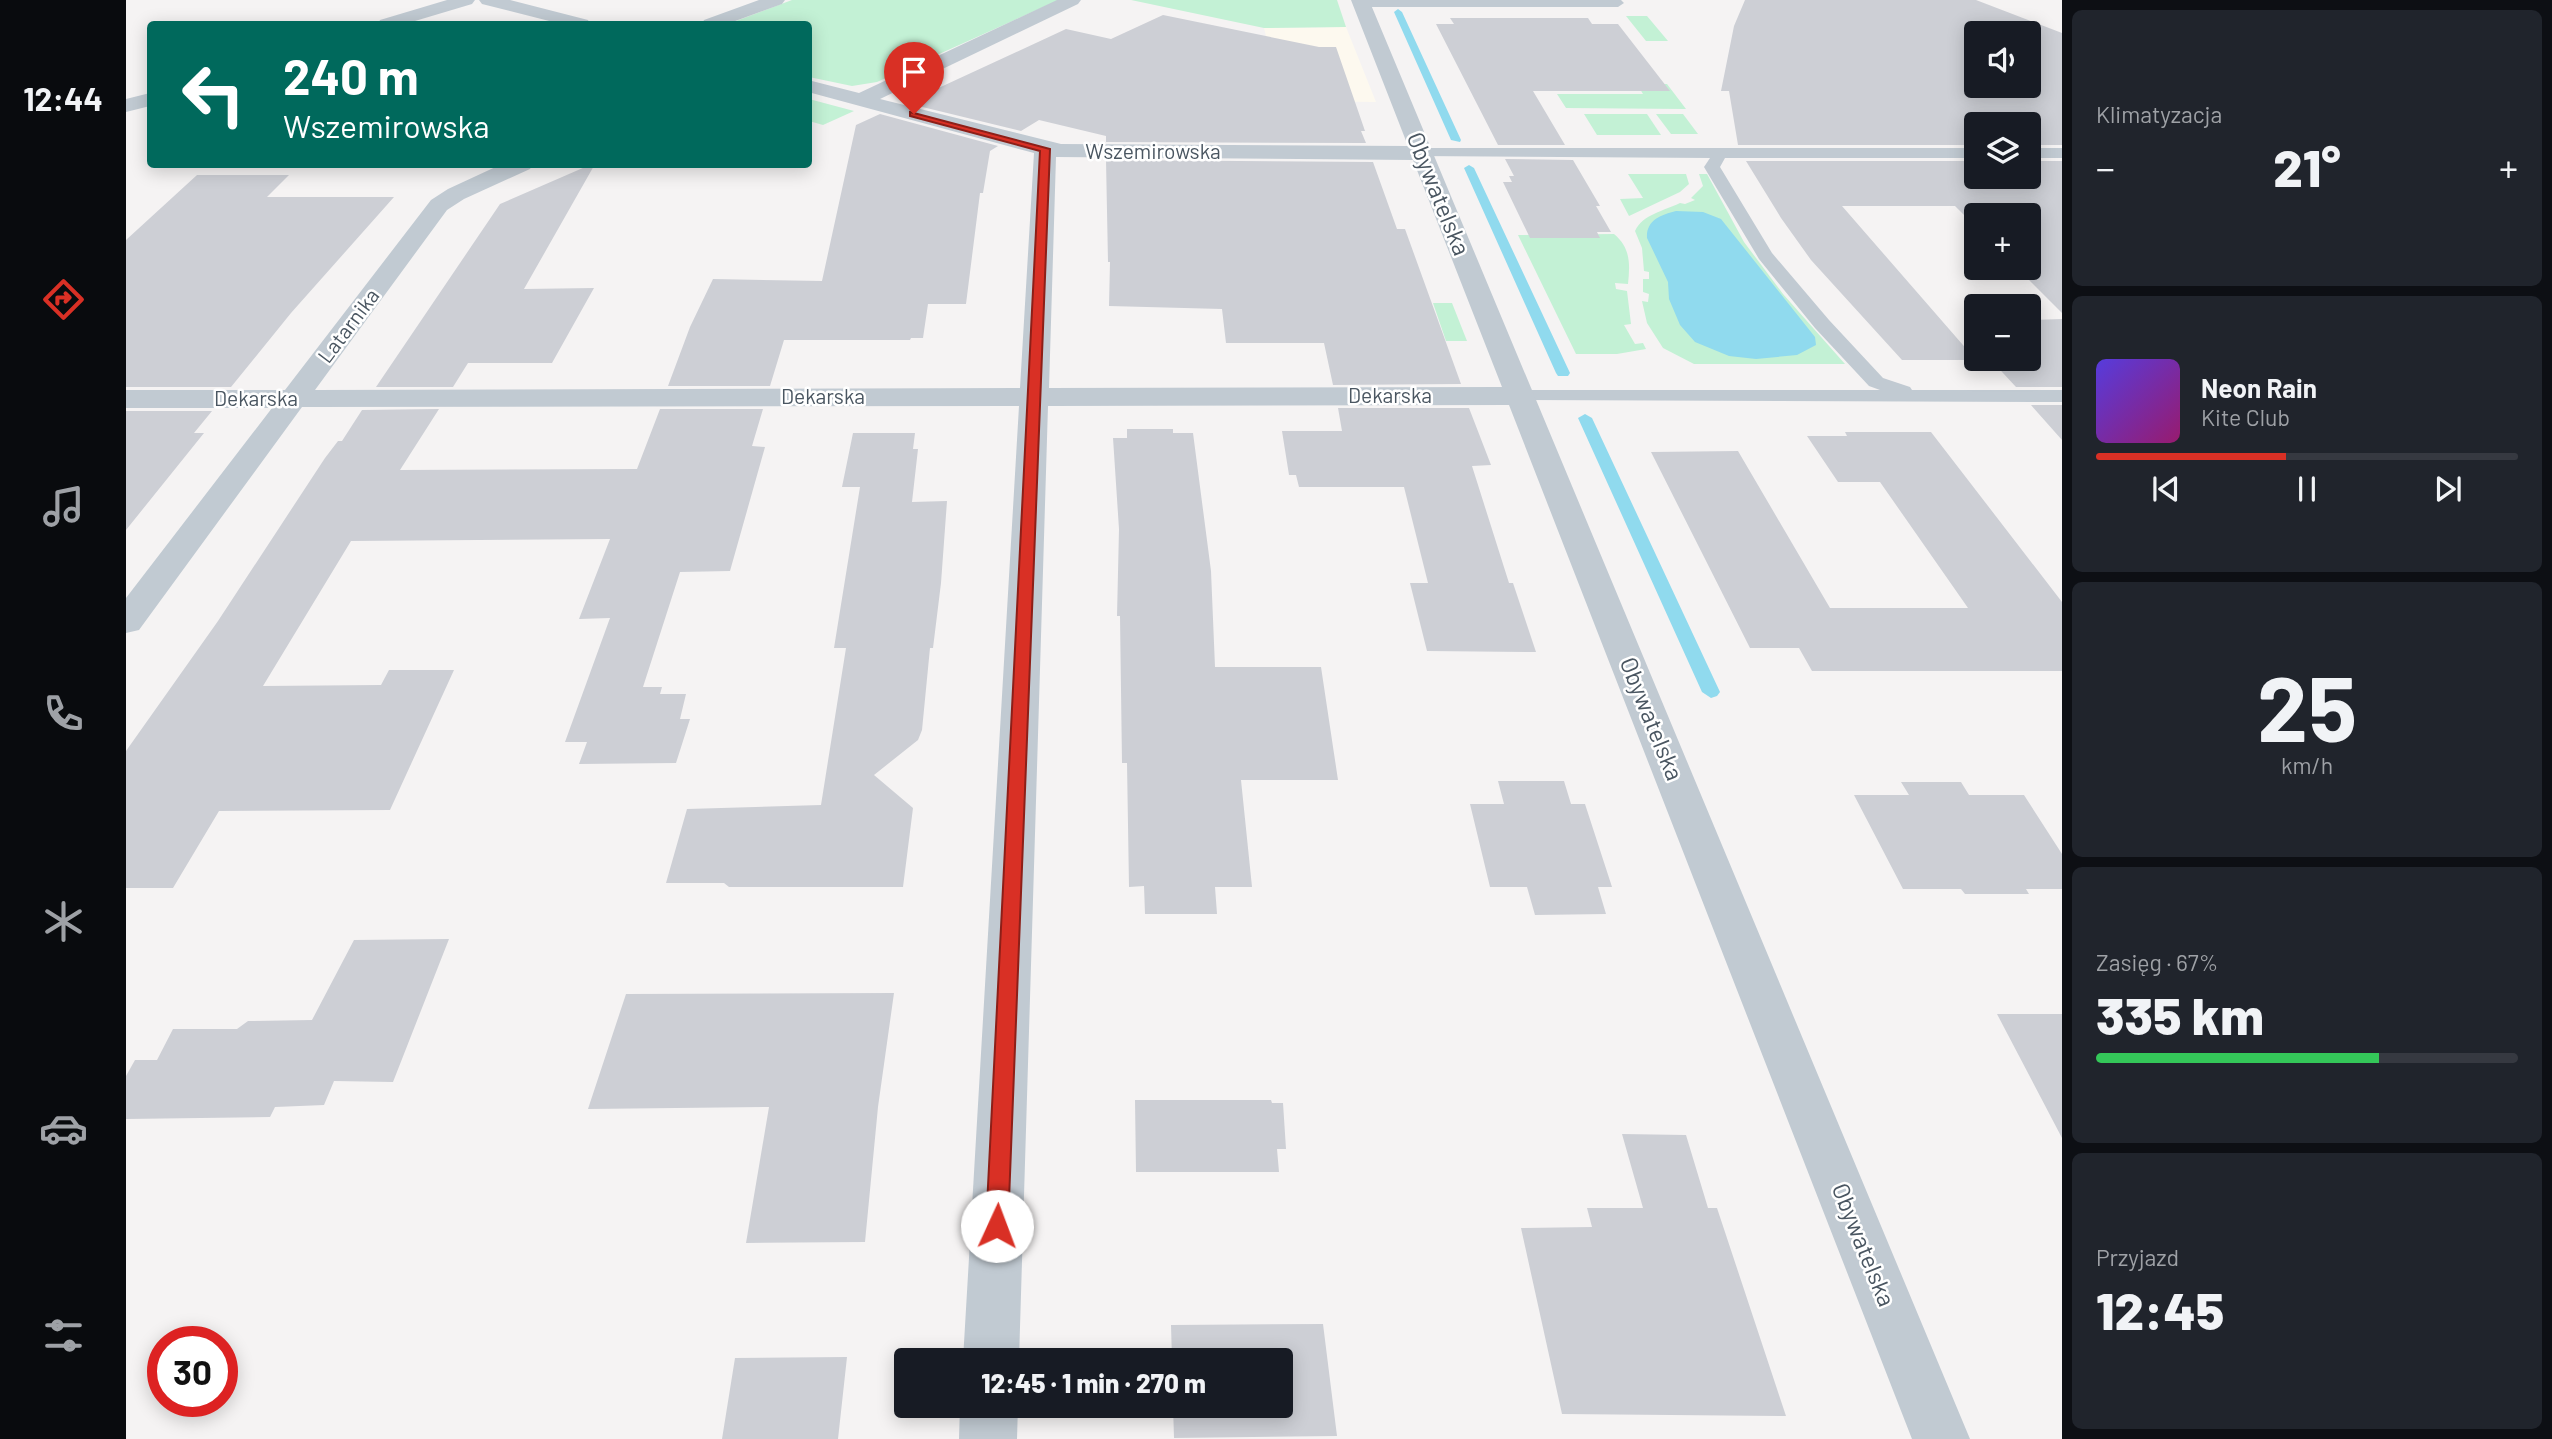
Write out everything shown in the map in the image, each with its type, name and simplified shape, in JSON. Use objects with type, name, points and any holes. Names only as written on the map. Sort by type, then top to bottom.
[{"type":"street","points":[[397,21],[466,0]]},
{"type":"street","points":[[488,0],[569,21]]},
{"type":"street","points":[[719,21],[776,0]]},
{"type":"street","points":[[861,100],[1072,0]]},
{"type":"street","name":"Obywatelska","points":[[1360,2],[1941,1439]]},
{"type":"street","name":"Wszemirowska","points":[[812,87],[1045,149],[1084,152],[1422,153]]},
{"type":"street","points":[[126,106],[147,100]]},
{"type":"street","points":[[992,1348],[1045,149]]},
{"type":"street","name":"Latarnika","points":[[126,622],[439,205],[456,194],[513,168]]},
{"type":"street","name":"Dekarska","points":[[126,399],[1520,396]]},
{"type":"street","points":[[988,1439],[989,1418]]},
{"type":"lane","points":[[1360,2],[1618,3]]},
{"type":"lane","points":[[1422,153],[1964,153]]},
{"type":"lane","points":[[1720,153],[1712,167],[1765,255],[1796,294],[1876,382],[1917,396]]},
{"type":"lane","points":[[2041,153],[2062,153]]},
{"type":"lane","points":[[1520,396],[2062,396]]},
{"type":"shaded area","points":[[1346,27],[1376,102],[1282,101],[1264,28]]},
{"type":"green space","points":[[792,0],[1059,0],[877,82],[852,86],[812,78],[812,21],[736,21]]},
{"type":"green space","points":[[1131,0],[1337,0],[1346,27],[1264,28]]},
{"type":"green space","points":[[1626,16],[1647,16],[1668,41],[1646,41]]},
{"type":"green space","points":[[1637,84],[1667,84],[1686,109],[1566,108],[1557,94],[1643,94]]},
{"type":"green space","points":[[812,100],[854,111],[823,125],[812,122]]},
{"type":"green space","points":[[1584,114],[1647,114],[1661,135],[1597,135]]},
{"type":"green space","points":[[1656,114],[1683,114],[1698,134],[1671,134]]},
{"type":"green space","points":[[1628,174],[1686,174],[1689,184],[1680,192],[1629,216],[1620,199],[1643,198]]},
{"type":"green space","points":[[1699,174],[1707,174],[1744,242],[1783,294],[1845,364],[1694,364],[1663,348],[1647,323],[1642,301],[1648,302],[1649,294],[1643,292],[1643,279],[1649,279],[1649,272],[1644,271],[1642,248],[1635,231],[1643,221],[1654,214],[1695,200],[1691,198],[1703,186]]},
{"type":"green space","points":[[1614,234],[1624,245],[1629,264],[1628,284],[1615,283],[1616,289],[1627,291],[1631,324],[1624,325],[1635,344],[1643,343],[1646,349],[1617,354],[1576,354],[1518,235]]},
{"type":"green space","points":[[1433,303],[1452,303],[1467,341],[1446,341]]},
{"type":"water","points":[[1676,211],[1703,212],[1721,219],[1815,337],[1816,345],[1797,355],[1756,359],[1729,356],[1695,342],[1680,325],[1669,299],[1668,282],[1647,238],[1652,223]]},
{"type":"building","points":[[1745,0],[1976,0],[2031,21],[1964,21],[1964,98],[2041,98],[2041,25],[2062,33],[2062,145],[2041,145],[2041,112],[1964,112],[1964,145],[1738,145],[1729,91],[1721,91],[1734,26]]},
{"type":"building","points":[[1163,15],[1319,47],[1336,47],[1365,131],[1361,131],[1366,143],[1106,142],[1106,136],[1039,120],[1021,131],[906,103],[1066,29],[1111,39]]},
{"type":"building","points":[[1450,18],[1588,18],[1592,24],[1618,24],[1670,91],[1533,91],[1565,145],[1498,145],[1436,24],[1454,24]]},
{"type":"building","points":[[880,114],[998,146],[990,151],[983,193],[980,193],[966,304],[928,304],[923,338],[784,340],[770,386],[668,386],[690,327],[713,279],[822,281],[856,125]]},
{"type":"building","points":[[1505,159],[1573,160],[1600,206],[1596,206],[1611,232],[1597,232],[1600,238],[1530,238],[1503,182],[1512,182],[1509,176],[1514,176]]},
{"type":"building","points":[[1106,160],[1373,162],[1397,229],[1405,229],[1461,384],[1333,385],[1324,343],[1226,343],[1222,309],[1109,306]]},
{"type":"building","points":[[1746,161],[1964,161],[1964,189],[2041,189],[2041,161],[2062,161],[2062,313],[2029,280],[2041,280],[2041,203],[1964,203],[1964,215],[1955,206],[1842,206],[1964,346],[1964,360],[1902,360],[1811,260]]},
{"type":"building","points":[[583,168],[593,168],[524,289],[594,288],[552,363],[468,363],[453,387],[376,387],[500,204]]},
{"type":"building","points":[[197,175],[289,175],[267,197],[394,197],[291,313],[231,387],[126,387],[126,240]]},
{"type":"building","points":[[2062,319],[2062,387],[2016,387],[2001,371],[2041,371],[2041,320]]},
{"type":"building","points":[[2031,405],[2062,405],[2062,440]]},
{"type":"building","points":[[1338,408],[1469,408],[1491,465],[1472,466],[1509,583],[1513,583],[1536,652],[1427,651],[1410,583],[1428,583],[1404,487],[1299,487],[1296,475],[1289,475],[1282,431],[1342,431]]},
{"type":"building","points":[[439,409],[400,470],[637,469],[660,409],[763,409],[752,446],[765,447],[730,571],[680,572],[643,687],[662,687],[660,694],[686,694],[680,719],[690,719],[676,763],[579,764],[587,742],[565,742],[610,618],[579,619],[610,539],[351,541],[263,686],[381,685],[389,670],[454,670],[390,810],[219,811],[173,888],[126,888],[126,751],[218,621],[325,458],[338,441],[342,441],[362,410]]},
{"type":"building","points":[[126,411],[212,411],[194,433],[204,433],[126,530]]},
{"type":"building","points":[[1127,429],[1173,429],[1173,433],[1193,433],[1211,571],[1215,667],[1321,667],[1338,780],[1241,780],[1252,887],[1215,887],[1217,914],[1145,914],[1144,886],[1129,887],[1127,763],[1122,763],[1120,616],[1117,616],[1119,529],[1113,438],[1127,438]]},
{"type":"building","points":[[1845,432],[1931,432],[2062,602],[2062,671],[1812,671],[1799,648],[1750,648],[1651,452],[1738,451],[1830,608],[1968,608],[1880,482],[1838,482],[1807,436],[1847,436]]},
{"type":"building","points":[[853,433],[915,433],[913,449],[918,449],[912,502],[947,501],[941,583],[933,648],[930,648],[922,730],[918,740],[874,775],[913,808],[903,887],[729,887],[724,883],[666,883],[687,809],[821,805],[846,648],[834,648],[860,487],[842,487]]},
{"type":"building","points":[[1498,781],[1564,781],[1571,804],[1585,804],[1612,887],[1598,887],[1606,914],[1535,915],[1527,887],[1490,887],[1470,804],[1504,804]]},
{"type":"building","points":[[1901,782],[1961,782],[1969,795],[2024,795],[2062,854],[2062,889],[2026,889],[2029,894],[1965,894],[1961,889],[1903,889],[1854,795],[1909,795]]},
{"type":"building","points":[[449,939],[393,1082],[334,1081],[324,1105],[275,1107],[270,1117],[126,1119],[126,1076],[135,1060],[157,1060],[173,1029],[237,1029],[248,1021],[312,1020],[354,940]]},
{"type":"building","points":[[894,993],[878,1107],[865,1242],[746,1243],[769,1107],[588,1109],[626,994]]},
{"type":"building","points":[[1997,1014],[2062,1014],[2062,1138]]},
{"type":"building","points":[[1135,1100],[1271,1100],[1272,1103],[1283,1103],[1286,1149],[1277,1149],[1279,1172],[1136,1172]]},
{"type":"building","points":[[1622,1134],[1686,1135],[1708,1208],[1717,1208],[1786,1416],[1562,1414],[1521,1228],[1592,1227],[1587,1208],[1643,1208]]},
{"type":"building","points":[[1323,1324],[1337,1436],[1174,1438],[1173,1418],[1293,1418],[1293,1348],[1172,1348],[1171,1325]]},
{"type":"building","points":[[847,1357],[838,1439],[722,1439],[735,1358]]},
{"type":"waterway","points":[[1398,12],[1456,140]]},
{"type":"waterway","points":[[1469,168],[1563,373]]},
{"type":"waterway","points":[[1585,418],[1711,692]]},
{"type":"route","points":[[914,114],[1045,149],[997,1226]]}]
